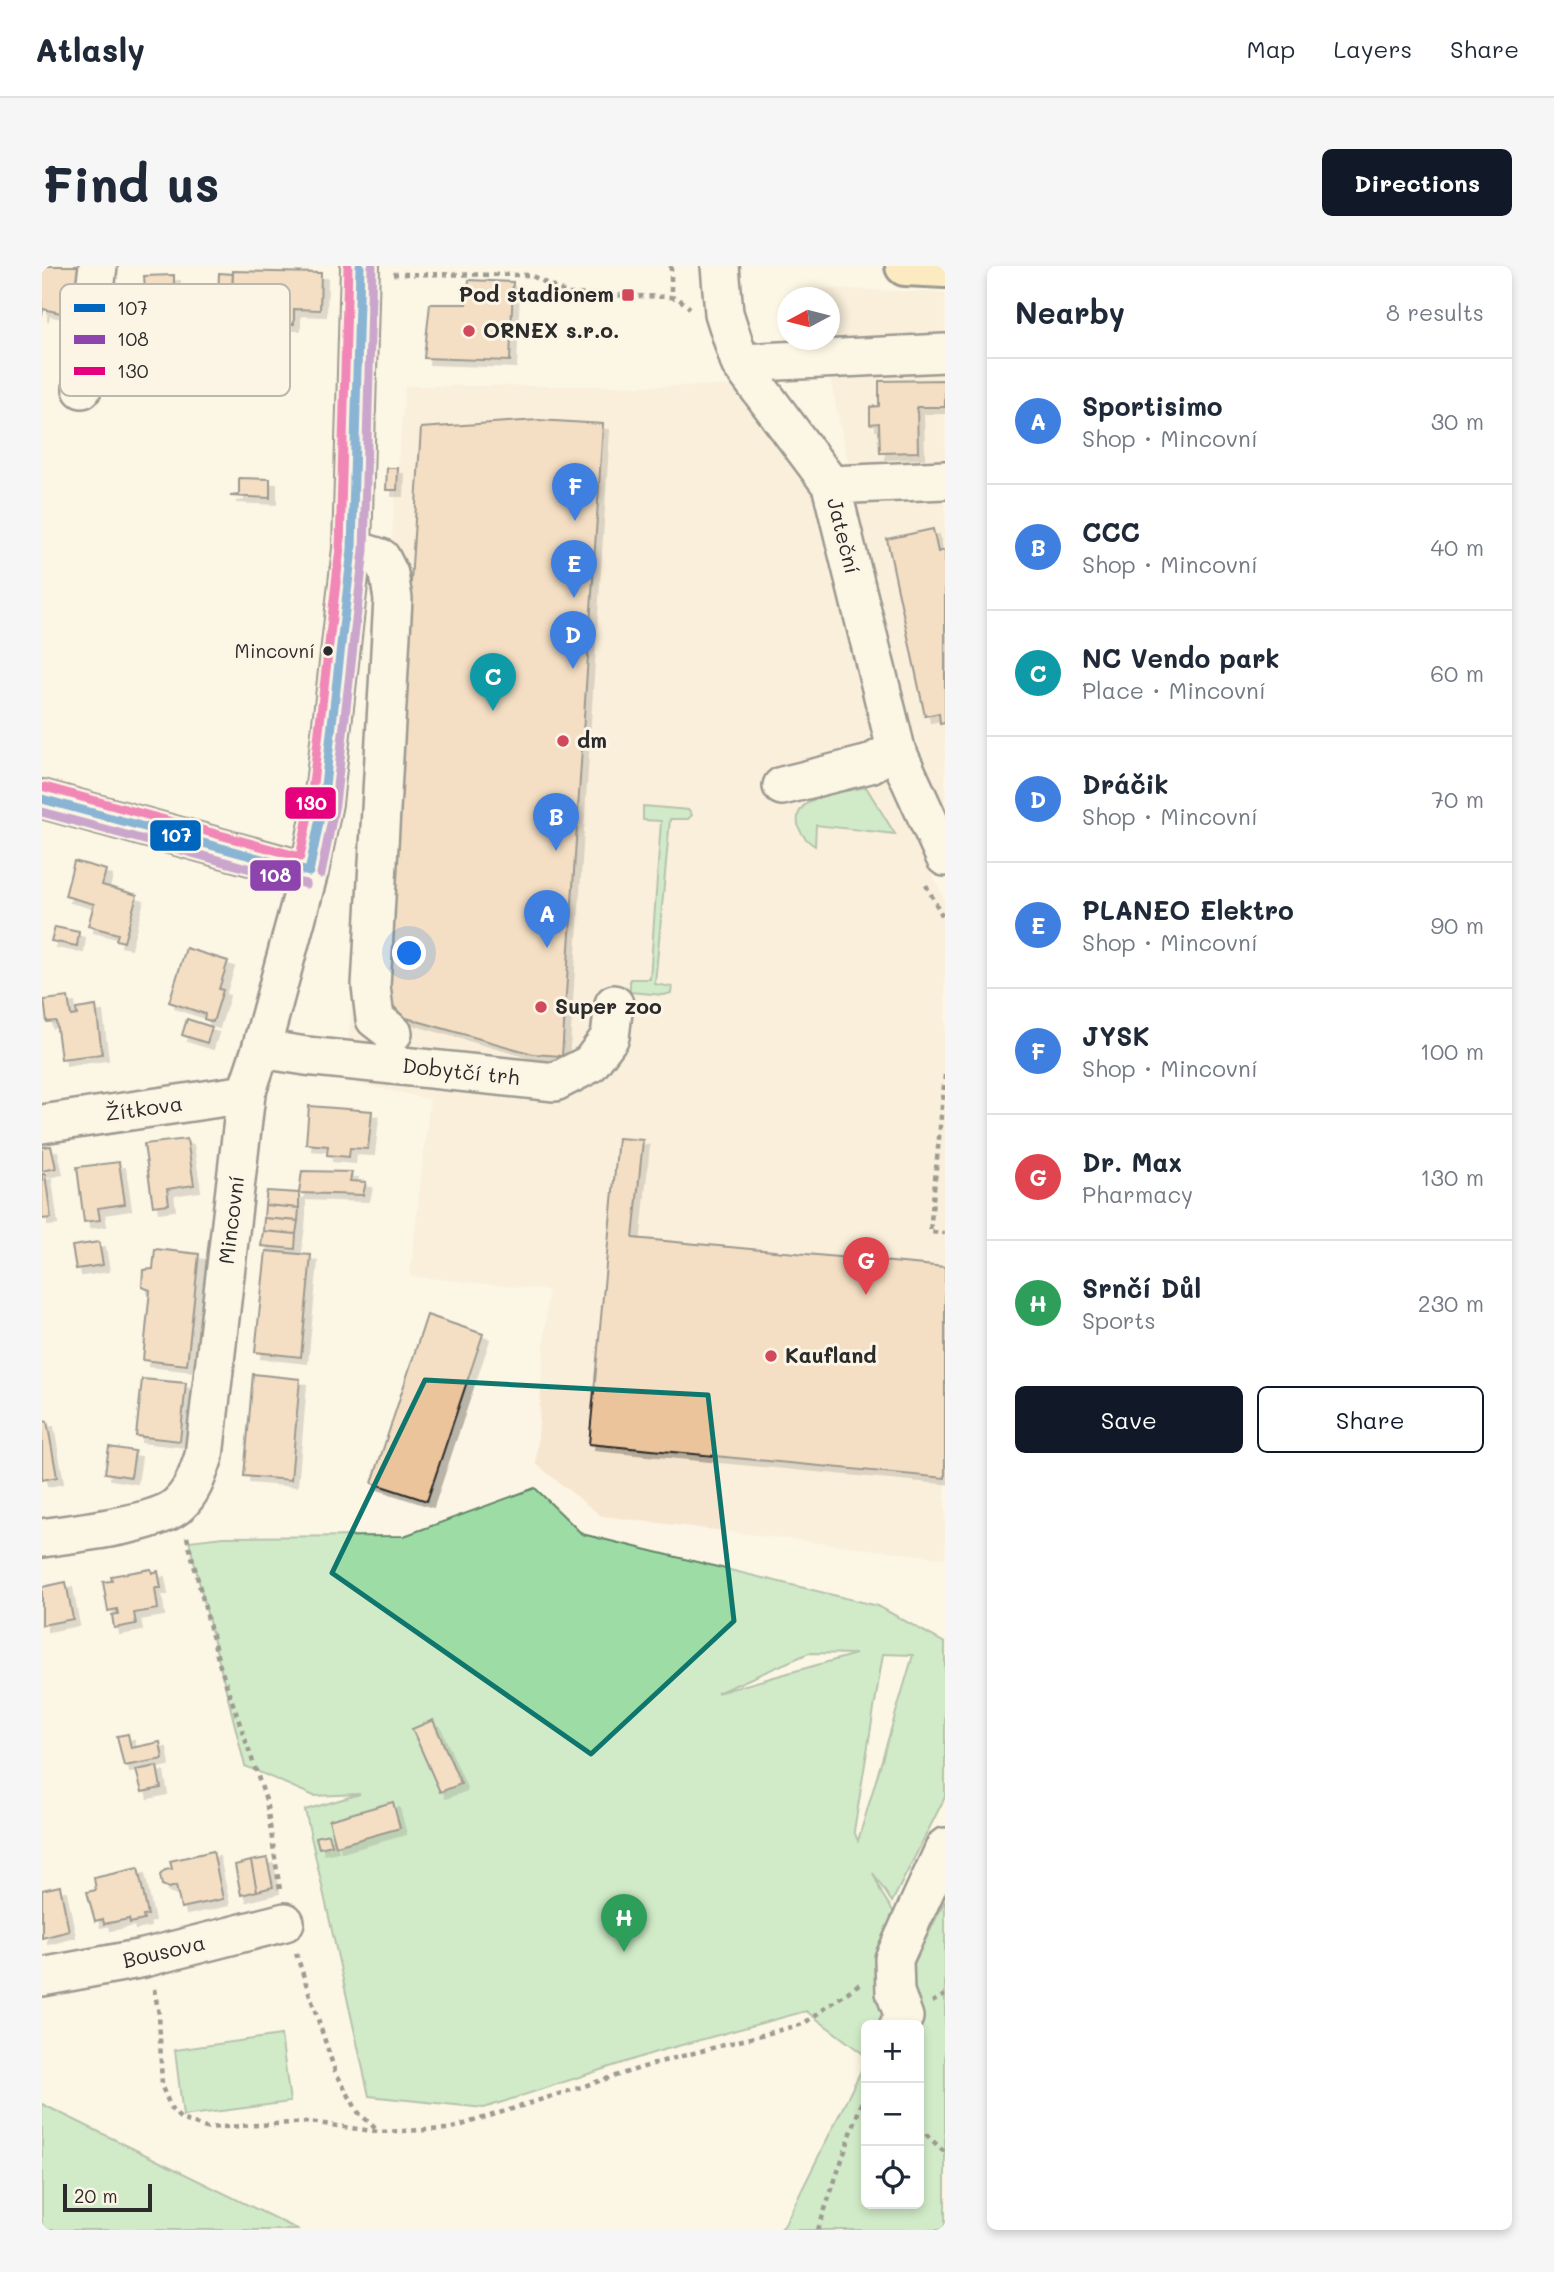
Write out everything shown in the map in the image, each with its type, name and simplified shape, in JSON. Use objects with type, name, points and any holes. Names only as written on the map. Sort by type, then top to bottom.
[{"type":"main road","points":[[905,266],[945,268]]},
{"type":"street","points":[[96,284],[98,266]]},
{"type":"street","name":"Jateční","points":[[720,266],[724,313],[740,363],[831,485],[896,749],[934,868]]},
{"type":"street","name":"Mincovní","points":[[178,1506],[193,1486],[204,1456],[246,1094],[261,1049],[309,872],[323,803],[352,549],[360,274]]},
{"type":"street","points":[[740,363],[945,353]]},
{"type":"street","points":[[831,485],[945,480]]},
{"type":"street","points":[[352,549],[381,558],[388,574],[393,599],[371,986],[375,1019],[393,1033]]},
{"type":"street","points":[[782,786],[870,764],[896,749]]},
{"type":"street","points":[[42,799],[309,872]]},
{"type":"street","name":"Dobytčí trh","points":[[261,1049],[555,1082],[590,1064],[610,1037],[614,1004]]},
{"type":"street","name":"Žítkova","points":[[42,1124],[246,1094]]},
{"type":"street","points":[[42,1538],[145,1521],[178,1506]]},
{"type":"street","points":[[902,2020],[904,2017],[895,1992],[894,1959],[945,1847]]},
{"type":"street","name":"Bousova","points":[[42,1977],[144,1958],[285,1922]]},
{"type":"path","points":[[671,266],[671,297]]},
{"type":"path","points":[[360,274],[384,283],[388,274],[530,275],[568,294],[671,297],[680,299],[691,309]]},
{"type":"path","points":[[934,868],[945,921]]},
{"type":"path","points":[[945,1075],[930,1232],[945,1233]]},
{"type":"path","points":[[178,1506],[219,1663],[266,1800],[285,1922],[335,2071],[358,2112],[379,2132]]},
{"type":"path","points":[[144,1958],[155,1990],[159,2014],[162,2087],[172,2110],[181,2119],[206,2128],[310,2122],[379,2132],[449,2129],[656,2063],[803,2024],[894,1959]]},
{"type":"path","points":[[818,2230],[861,2104]]},
{"type":"path","points":[[924,2132],[945,2153]]},
{"type":"highlighted area","points":[[425,1380],[708,1395],[734,1621],[591,1754],[332,1573]]},
{"type":"shaded area","points":[[840,289],[945,293],[945,811],[926,767],[892,669],[824,350],[840,350]]},
{"type":"shaded area","points":[[405,386],[739,386],[811,487],[891,790],[945,901],[945,1558],[601,1516],[536,1464],[548,1290],[410,1276],[430,1099],[345,1081]]},
{"type":"green space","points":[[866,787],[895,834],[816,825],[815,846],[808,841],[799,828],[798,815],[801,809],[815,799]]},
{"type":"green space","points":[[643,806],[689,810],[692,815],[688,819],[670,819],[655,984],[672,987],[671,993],[664,995],[630,992],[630,979],[650,979],[661,821],[643,820]]},
{"type":"green space","points":[[535,1488],[582,1534],[878,1606],[945,1643],[945,1797],[892,1902],[873,1873],[882,1894],[906,1931],[914,1964],[945,1900],[945,2230],[780,2230],[861,2071],[861,2209],[924,2209],[924,2020],[861,2020],[861,2052],[806,2011],[656,2052],[484,2108],[369,2096],[305,1810],[360,1794],[314,1796],[245,1766],[189,1541],[223,1537],[404,1536]],"holes":[[[809,1653],[856,1654],[717,1693]],[[883,1654],[913,1655],[858,1841],[854,1831]]]},
{"type":"green space","points":[[281,2035],[290,2102],[183,2116],[175,2050]]},
{"type":"green space","points":[[42,2104],[299,2230],[42,2230]]},
{"type":"building","points":[[42,266],[89,266],[85,284],[60,284],[60,313],[43,309],[42,316]]},
{"type":"building","points":[[233,271],[321,273],[320,310],[294,309],[294,324],[290,324],[290,284],[232,284]]},
{"type":"building","points":[[219,273],[233,274],[233,284],[219,284]]},
{"type":"building","points":[[174,275],[174,284],[145,284],[144,276]]},
{"type":"building","name":"ORNEX s.r.o.","points":[[469,280],[513,282],[510,361],[424,358],[430,304],[466,304]]},
{"type":"building","points":[[945,380],[945,407],[917,407],[918,452],[880,453],[879,423],[870,424],[870,407],[879,406],[879,381]]},
{"type":"building","points":[[538,420],[603,424],[562,1056],[533,1054],[403,1017],[384,995],[421,428]]},
{"type":"building","points":[[387,468],[398,468],[397,490],[386,490]]},
{"type":"building","points":[[239,478],[270,479],[270,498],[230,496],[239,495]]},
{"type":"building","points":[[933,529],[938,552],[945,550],[945,723],[940,724],[939,713],[925,716],[887,539]]},
{"type":"building","points":[[74,861],[106,870],[102,885],[137,895],[124,942],[116,940],[118,934],[88,926],[94,904],[65,896]]},
{"type":"building","points":[[55,927],[79,932],[77,946],[51,941]]},
{"type":"building","points":[[186,948],[228,961],[213,1022],[204,1019],[205,1014],[169,1002]]},
{"type":"building","points":[[68,997],[71,1016],[77,1015],[76,1009],[96,1006],[102,1054],[61,1059],[56,1021],[47,1022],[44,1000]]},
{"type":"building","points":[[187,1019],[212,1027],[207,1043],[182,1035]]},
{"type":"building","points":[[309,1106],[372,1111],[368,1149],[350,1148],[349,1157],[327,1155],[328,1146],[306,1144]]},
{"type":"building","name":"Kaufland","points":[[618,1138],[643,1140],[633,1238],[945,1267],[945,1478],[589,1444]]},
{"type":"building","points":[[187,1139],[194,1185],[167,1189],[169,1204],[153,1206],[144,1144]]},
{"type":"building","points":[[51,1146],[56,1168],[42,1171],[42,1147]]},
{"type":"building","points":[[119,1162],[125,1204],[98,1208],[100,1220],[84,1222],[77,1167]]},
{"type":"building","points":[[302,1171],[352,1172],[350,1181],[366,1182],[363,1195],[299,1193]]},
{"type":"building","points":[[42,1174],[45,1174],[51,1218],[42,1219]]},
{"type":"building","points":[[267,1191],[299,1193],[299,1208],[265,1205]]},
{"type":"building","points":[[265,1205],[299,1208],[298,1221],[264,1218]]},
{"type":"building","points":[[264,1218],[298,1221],[296,1234],[263,1231]]},
{"type":"building","points":[[263,1231],[296,1234],[295,1249],[261,1246]]},
{"type":"building","points":[[99,1242],[103,1265],[76,1269],[72,1246]]},
{"type":"building","points":[[155,1249],[199,1254],[187,1365],[143,1360],[150,1290],[142,1287],[143,1270],[153,1269]]},
{"type":"building","points":[[266,1251],[311,1255],[301,1357],[255,1352]]},
{"type":"building","points":[[427,1315],[483,1334],[427,1501],[372,1483]]},
{"type":"building","points":[[253,1374],[300,1379],[291,1480],[244,1476]]},
{"type":"building","points":[[142,1379],[186,1383],[180,1441],[136,1436]]},
{"type":"building","points":[[47,1421],[57,1477],[42,1480],[42,1422]]},
{"type":"building","points":[[109,1447],[135,1451],[131,1477],[105,1473]]},
{"type":"building","points":[[151,1569],[152,1573],[158,1571],[161,1588],[155,1588],[158,1609],[134,1613],[136,1624],[114,1628],[112,1615],[118,1614],[117,1609],[108,1611],[103,1582],[112,1581],[111,1576]]},
{"type":"building","points":[[66,1582],[73,1619],[42,1625],[42,1587]]},
{"type":"building","points":[[433,1720],[461,1784],[440,1792],[412,1729]]},
{"type":"building","points":[[128,1734],[131,1748],[160,1742],[163,1759],[124,1766],[117,1736]]},
{"type":"building","points":[[157,1766],[161,1788],[142,1792],[136,1770]]},
{"type":"building","points":[[393,1802],[400,1828],[336,1846],[329,1820]]},
{"type":"building","points":[[329,1834],[332,1845],[319,1848],[316,1837]]},
{"type":"building","points":[[213,1851],[223,1899],[181,1908],[176,1886],[169,1888],[162,1885],[160,1875],[165,1870],[172,1869],[170,1861]]},
{"type":"building","points":[[267,1858],[273,1887],[257,1891],[251,1861]]},
{"type":"building","points":[[251,1861],[257,1891],[241,1895],[235,1865]]},
{"type":"building","points":[[138,1868],[148,1915],[143,1916],[144,1920],[130,1923],[129,1919],[104,1924],[103,1919],[95,1921],[87,1892],[96,1890],[94,1878]]},
{"type":"building","points":[[60,1886],[69,1931],[42,1938],[42,1890]]},
{"type":"transit line","name":"130","points":[[45,787],[300,857],[311,801],[340,548],[348,266]]},
{"type":"transit line","name":"107","points":[[309,872],[323,803],[352,549],[360,266]]},
{"type":"transit line","name":"108","points":[[321,874],[335,804],[364,550],[372,266]]},
{"type":"transit line","name":"107","points":[[42,799],[309,872]]},
{"type":"transit line","name":"108","points":[[42,812],[306,884]]},
{"type":"place","name":"Pod stadionem","points":[[628,295]]},
{"type":"place","name":"ORNEX s.r.o.","points":[[469,331]]},
{"type":"place","name":"JYSK","points":[[575,521]]},
{"type":"place","name":"PLANEO Elektro","points":[[574,598]]},
{"type":"place","name":"Mincovní","points":[[328,651]]},
{"type":"place","name":"Dráčik","points":[[573,669]]},
{"type":"place","name":"NC Vendo park","points":[[493,711]]},
{"type":"place","name":"dm","points":[[563,741]]},
{"type":"place","name":"CCC","points":[[556,851]]},
{"type":"place","name":"Sportisimo","points":[[547,948]]},
{"type":"place","name":"Super zoo","points":[[541,1007]]},
{"type":"place","name":"Dr. Max","points":[[866,1295]]},
{"type":"place","name":"Kaufland","points":[[771,1356]]},
{"type":"place","name":"Srnčí Důl","points":[[624,1952]]}]
